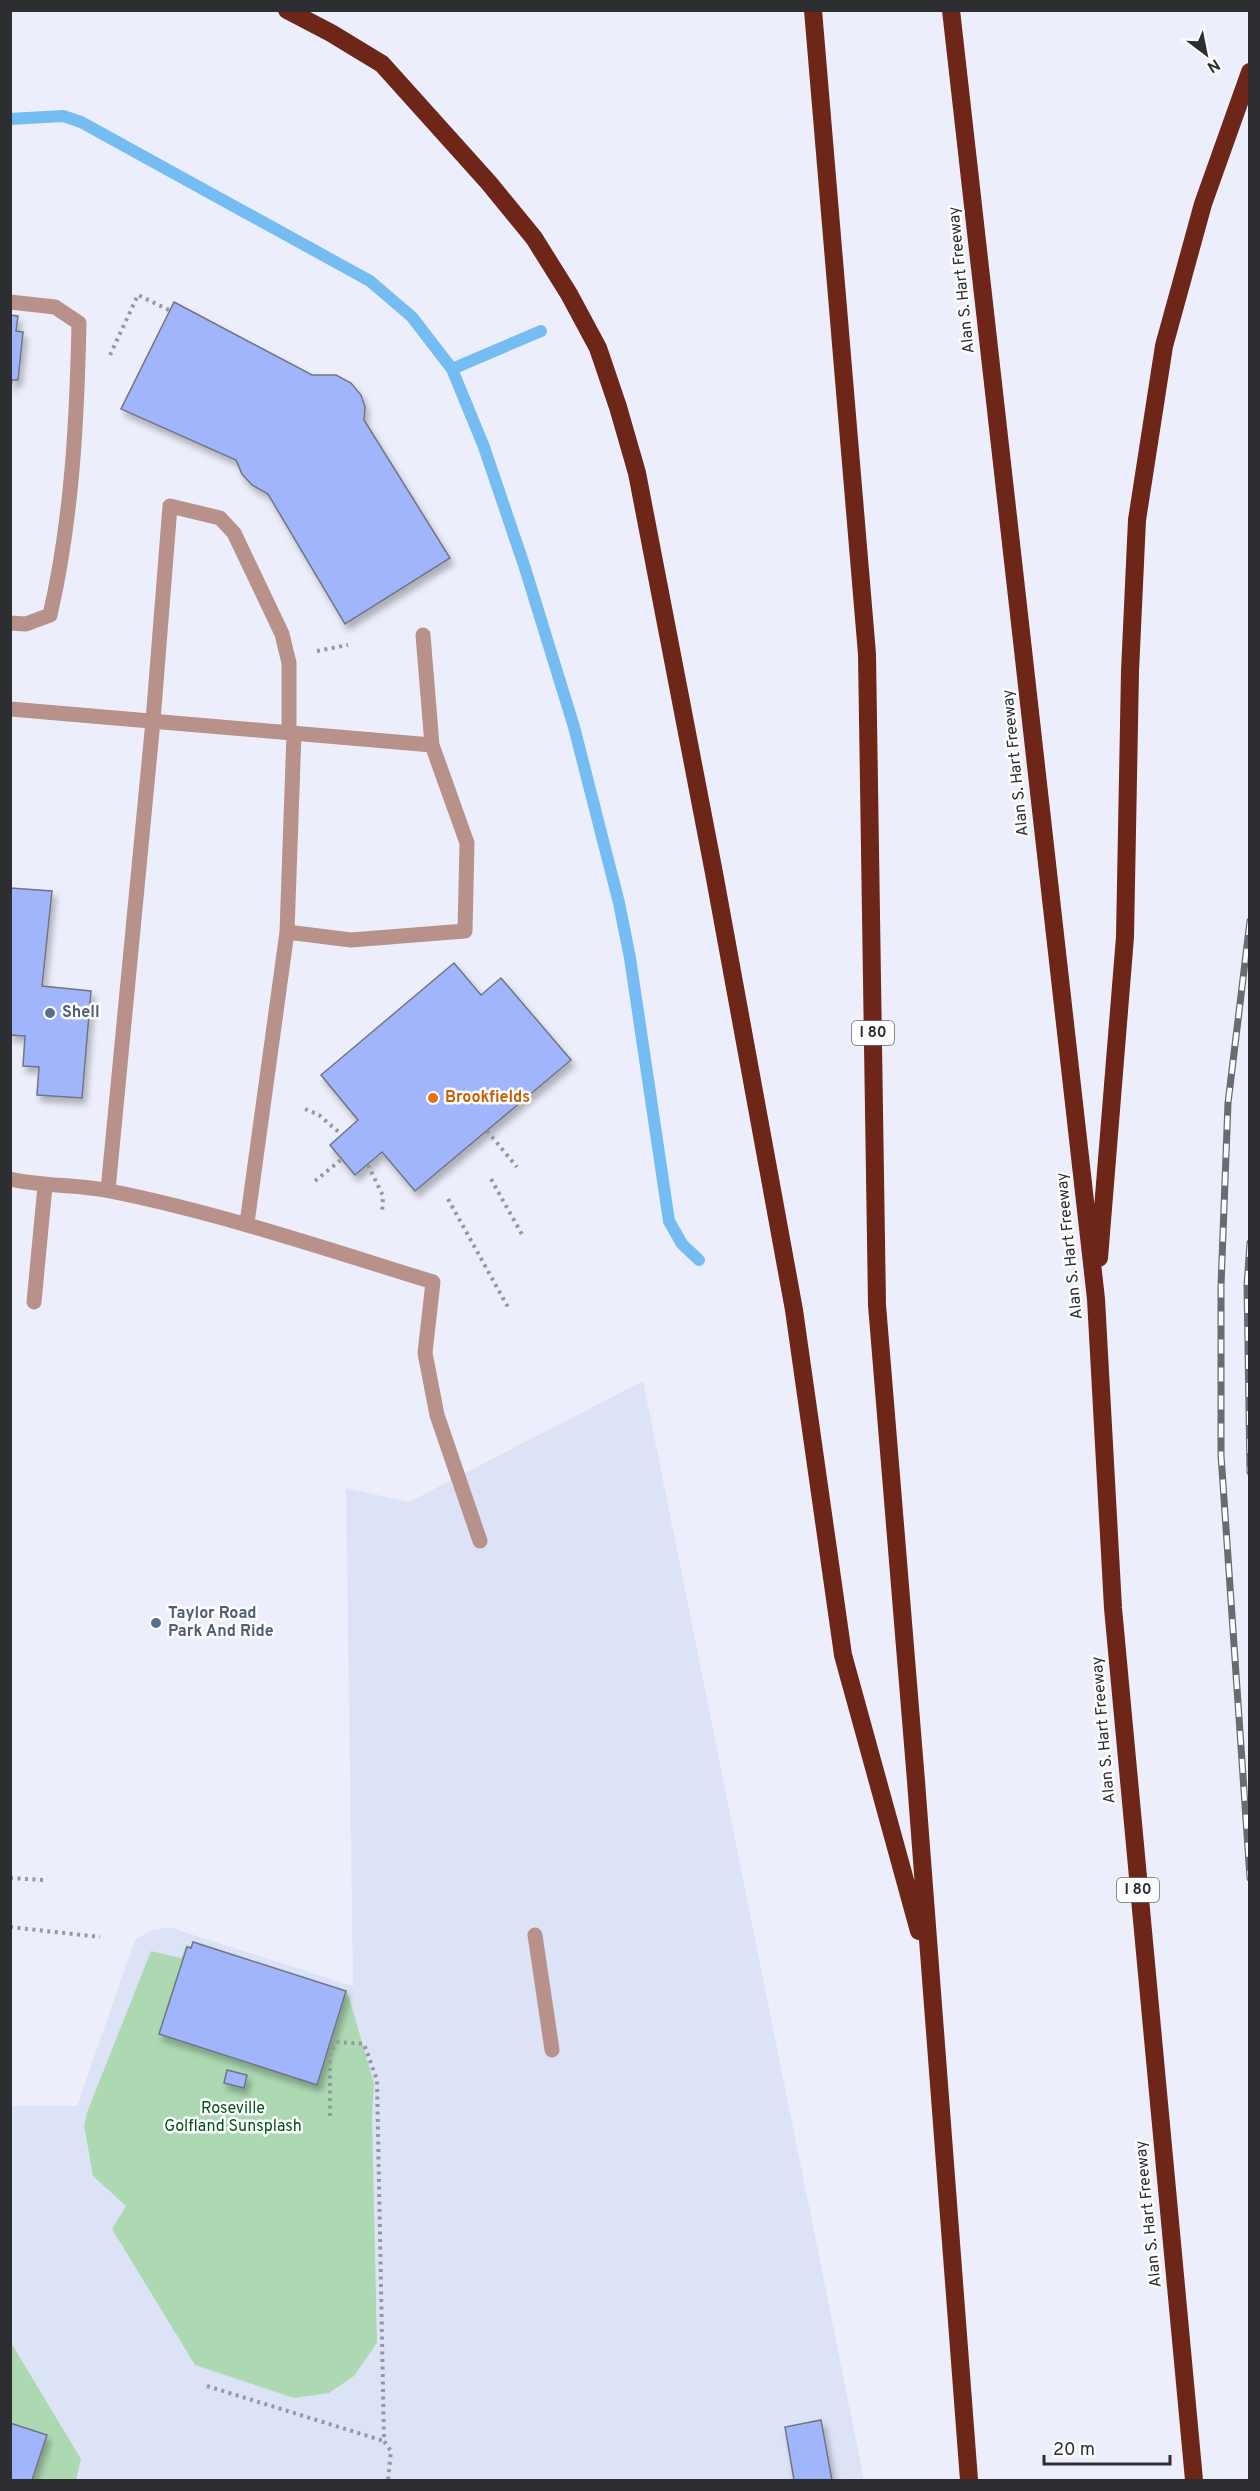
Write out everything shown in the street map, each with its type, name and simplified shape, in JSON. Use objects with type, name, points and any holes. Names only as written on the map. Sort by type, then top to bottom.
[{"type":"highway","points":[[287,10],[382,64],[489,183],[534,238],[569,294],[597,348],[618,407],[637,473],[717,884],[794,1310],[843,1655],[928,1967]]},
{"type":"highway","points":[[803,10],[820,98]]},
{"type":"highway","name":"I 80","points":[[813,10],[867,654],[877,1305],[969,2481]]},
{"type":"highway","name":"Alan S. Hart Freeway","points":[[951,10],[1096,1299],[1113,1608],[1194,2481]]},
{"type":"highway","points":[[1096,1299],[1125,937],[1130,671],[1137,520],[1164,345],[1203,204],[1250,72]]},
{"type":"lane","points":[[10,302],[55,307],[79,323],[78,392],[62,563],[53,605],[50,615],[26,624],[10,623]]},
{"type":"lane","points":[[108,1190],[153,721],[170,506],[220,518],[234,533],[282,634],[289,663],[291,733],[287,932],[247,1223]]},
{"type":"lane","points":[[287,932],[351,940],[465,931],[466,843],[432,745],[423,635]]},
{"type":"lane","points":[[10,709],[432,745]]},
{"type":"lane","points":[[10,1179],[45,1186],[108,1190],[247,1223],[433,1282],[425,1353],[437,1415],[480,1541]]},
{"type":"lane","points":[[34,1302],[45,1186]]},
{"type":"lane","points":[[535,1935],[551,2043]]},
{"type":"path","points":[[109,364],[110,354],[138,295],[170,310]]},
{"type":"path","points":[[305,1109],[319,1115],[341,1134]]},
{"type":"path","points":[[487,1131],[518,1167]]},
{"type":"path","points":[[315,1181],[342,1160]]},
{"type":"path","points":[[368,1165],[384,1196],[382,1214]]},
{"type":"path","points":[[491,1179],[524,1238]]},
{"type":"path","points":[[448,1199],[509,1309]]},
{"type":"path","points":[[10,1878],[44,1880]]},
{"type":"path","points":[[10,1927],[100,1937]]},
{"type":"path","points":[[330,2116],[330,2054],[338,2042],[364,2044],[377,2080],[384,2441],[391,2451],[388,2481]]},
{"type":"path","points":[[207,2386],[384,2441]]},
{"type":"shaded area","points":[[643,1381],[864,2480],[11,2480],[11,2106],[77,2106],[135,1940],[152,1930],[169,1927],[353,1986],[346,1488],[409,1502]]},
{"type":"green space","name":"Roseville Golfland Sunsplash","points":[[193,1941],[346,1991],[348,1994],[374,2083],[372,2117],[377,2343],[354,2376],[329,2393],[294,2398],[195,2365],[112,2229],[126,2206],[93,2176],[84,2125],[151,1951],[181,1958],[186,1945],[191,1946]]},
{"type":"green space","points":[[10,2341],[81,2459],[76,2480],[11,2480]]},
{"type":"building","points":[[174,302],[312,375],[336,375],[351,383],[361,395],[365,407],[364,420],[450,558],[345,624],[268,494],[252,485],[242,474],[236,460],[121,409]]},
{"type":"building","points":[[10,315],[18,316],[16,331],[23,332],[18,380],[12,380],[11,389]]},
{"type":"building","name":"Shell","points":[[10,888],[52,891],[42,986],[91,991],[82,1098],[37,1095],[39,1067],[23,1066],[25,1036],[10,1035]]},
{"type":"building","name":"Brookfields","points":[[454,963],[481,995],[501,978],[571,1060],[415,1191],[382,1152],[355,1175],[330,1145],[358,1120],[321,1075]]},
{"type":"building","points":[[193,1942],[346,1991],[317,2085],[159,2034],[187,1947],[191,1948]]},
{"type":"building","points":[[227,2070],[247,2075],[244,2088],[224,2083]]},
{"type":"building","points":[[821,2420],[832,2480],[794,2480],[785,2427]]},
{"type":"building","points":[[10,2423],[47,2435],[32,2480],[10,2480]]},
{"type":"waterway","points":[[10,119],[63,116],[81,122],[370,281],[412,317],[452,369],[484,447],[525,568],[574,727],[619,903],[630,958],[669,1221],[682,1244],[699,1260]]},
{"type":"waterway","points":[[452,369],[541,331]]},
{"type":"railway","points":[[1250,921],[1228,1103],[1221,1286],[1221,1455],[1250,1878]]},
{"type":"railway","points":[[1250,1243],[1247,1285],[1250,1472]]},
{"type":"place","name":"Shell","points":[[50,1013]]},
{"type":"place","name":"Brookfields","points":[[433,1098]]},
{"type":"place","name":"Taylor Road Park And Ride","points":[[156,1623]]}]
